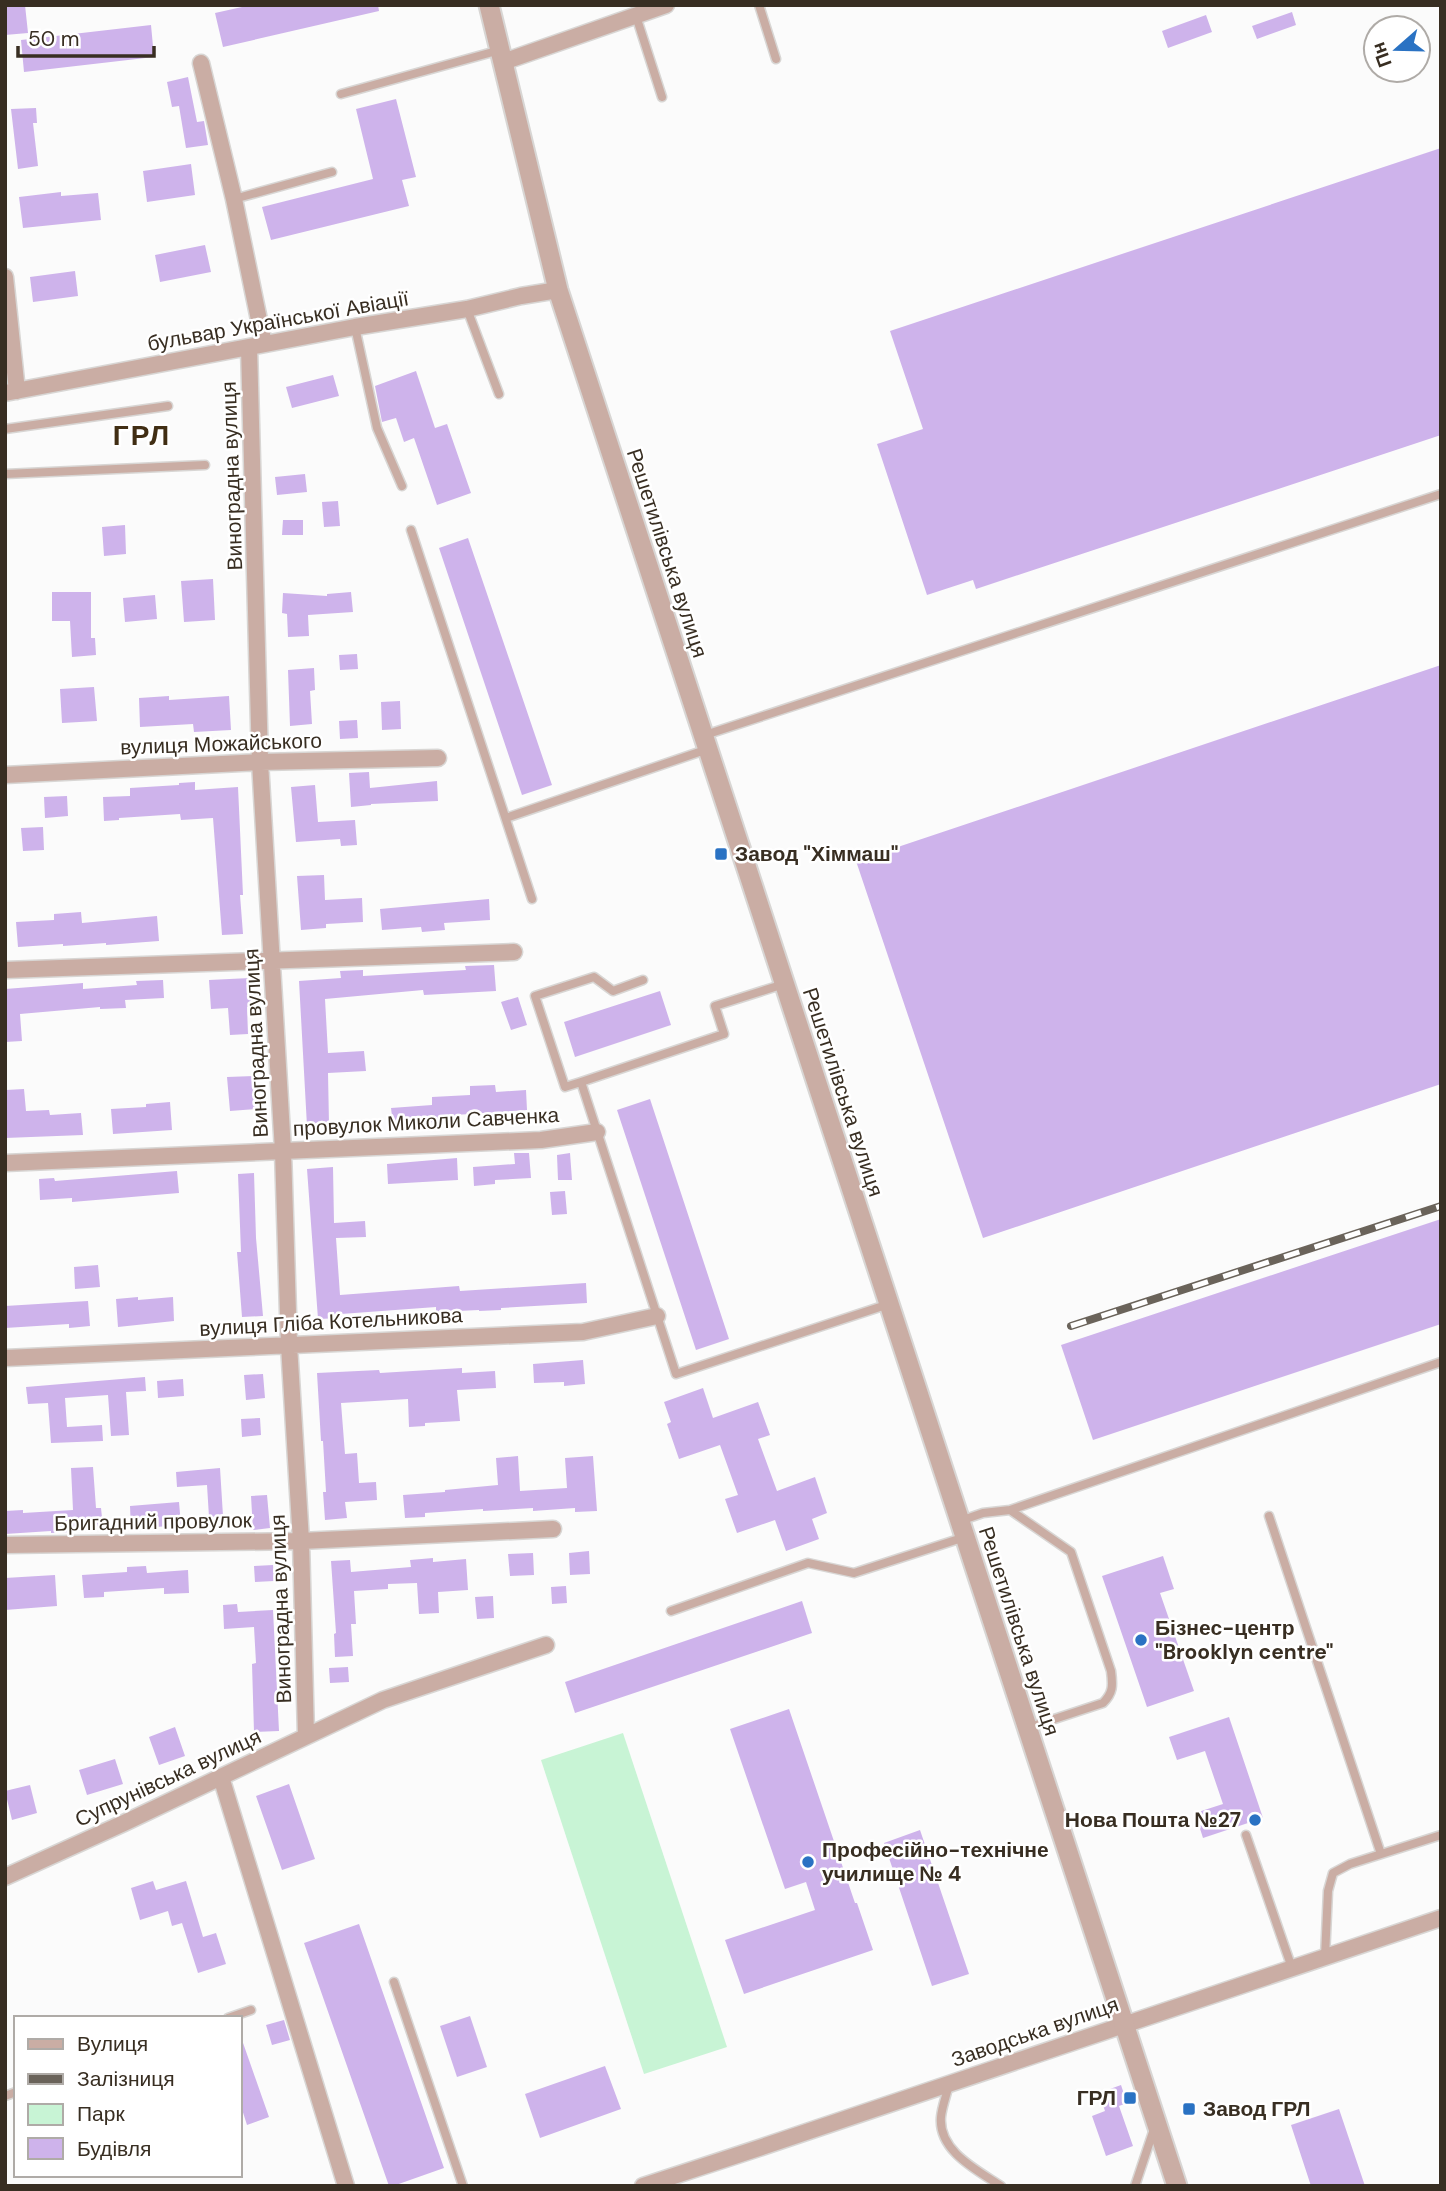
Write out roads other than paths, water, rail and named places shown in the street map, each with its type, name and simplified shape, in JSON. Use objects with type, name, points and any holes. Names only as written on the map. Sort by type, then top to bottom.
[{"type":"street","name":"Решетилівська вулиця","points":[[489,5],[558,290],[1177,2186]]},
{"type":"street","points":[[501,56],[666,5]]},
{"type":"street","name":"Виноградна вулиця","points":[[201,63],[234,199],[257,346],[260,762],[283,1151],[289,1345],[301,1541],[306,1736]]},
{"type":"street","points":[[5,277],[11,392]]},
{"type":"street","name":"бульвар Української Авіації","points":[[11,392],[558,290]]},
{"type":"street","name":"вулиця Можайського","points":[[5,775],[260,762],[438,758]]},
{"type":"street","points":[[5,970],[514,952]]},
{"type":"street","name":"провулок Миколи Савченка","points":[[5,1163],[541,1140],[597,1132]]},
{"type":"street","name":"вулиця Гліба Котельникова","points":[[5,1358],[583,1332],[657,1316]]},
{"type":"street","name":"Бригадний провулок","points":[[5,1545],[301,1541],[553,1529]]},
{"type":"street","name":"Супрунівська вулиця","points":[[5,1877],[383,1700],[546,1645]]},
{"type":"street","points":[[221,1777],[346,2186]]},
{"type":"street","name":"Заводська вулиця","points":[[642,2186],[1441,1918]]},
{"type":"lane","points":[[759,5],[776,59]]},
{"type":"lane","points":[[636,16],[662,97]]},
{"type":"lane","points":[[341,94],[501,56]]},
{"type":"lane","points":[[234,199],[332,172]]},
{"type":"lane","points":[[467,309],[499,394]]},
{"type":"lane","points":[[355,327],[377,428],[402,486]]},
{"type":"lane","points":[[5,429],[168,406]]},
{"type":"lane","points":[[5,474],[205,465]]},
{"type":"lane","points":[[506,818],[705,742],[1441,494]]},
{"type":"lane","points":[[411,530],[532,899]]},
{"type":"lane","points":[[643,981],[613,991],[594,977],[535,996],[565,1087],[724,1034],[715,1006],[784,984]]},
{"type":"lane","points":[[581,1082],[676,1374],[889,1304]]},
{"type":"lane","points":[[671,1611],[808,1563],[854,1573],[962,1529],[983,1513],[1010,1510],[1441,1362]]},
{"type":"lane","points":[[1010,1510],[1071,1552],[1111,1671],[1113,1685],[1111,1695],[1103,1703],[1027,1728]]},
{"type":"lane","points":[[1269,1516],[1381,1854]]},
{"type":"lane","points":[[1247,1835],[1292,1968]]},
{"type":"lane","points":[[1325,1957],[1328,1891],[1334,1873],[1350,1864],[1441,1835]]},
{"type":"lane","points":[[394,1982],[463,2186]]},
{"type":"lane","points":[[234,2016],[251,2010]]},
{"type":"lane","points":[[949,2084],[940,2119],[945,2140],[960,2158],[1001,2186]]},
{"type":"lane","points":[[1135,2186],[1156,2123]]},
{"type":"railway","points":[[1071,1326],[1441,1206]]},
{"type":"place","name":"Завод \"Хіммаш\"","points":[[721,854]]},
{"type":"place","name":"Бізнес-центр \"Brooklyn centre\"","points":[[1141,1640]]},
{"type":"place","name":"Нова Пошта №27","points":[[1255,1820]]},
{"type":"place","name":"Професійно-технічне училище № 4","points":[[808,1862]]},
{"type":"place","name":"ГРЛ","points":[[1130,2098]]},
{"type":"place","name":"Завод ГРЛ","points":[[1189,2109]]},
{"type":"district","name":"ГРЛ","points":[[142,435]]}]
